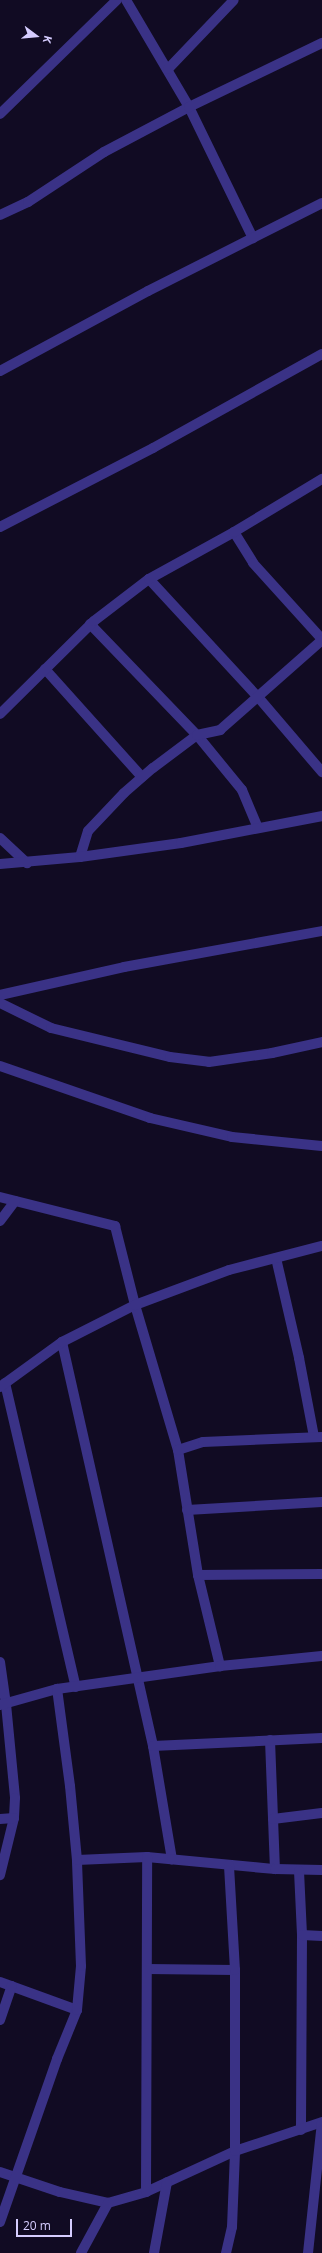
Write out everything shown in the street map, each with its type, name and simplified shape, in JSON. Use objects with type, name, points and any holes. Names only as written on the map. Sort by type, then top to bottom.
[{"type":"street","points":[[0,114],[117,0]]},
{"type":"street","points":[[126,0],[189,107],[253,238]]},
{"type":"street","points":[[168,69],[234,0]]},
{"type":"street","points":[[0,215],[28,202],[104,152],[189,107],[322,43]]},
{"type":"street","points":[[0,371],[322,203]]},
{"type":"street","points":[[0,527],[153,448],[322,354]]},
{"type":"street","points":[[0,714],[90,624],[149,579],[234,532],[322,479]]},
{"type":"street","points":[[80,857],[88,831],[124,793],[142,777],[197,735],[220,730],[322,640],[254,563],[234,532]]},
{"type":"street","points":[[149,579],[258,697],[322,772]]},
{"type":"street","points":[[90,624],[197,735],[242,790],[258,828]]},
{"type":"street","points":[[45,669],[142,777]]},
{"type":"street","points":[[0,864],[27,863],[80,857],[181,843],[322,816]]},
{"type":"street","points":[[0,838],[27,863]]},
{"type":"street","points":[[0,995],[124,967],[322,931]]},
{"type":"street","points":[[0,1003],[51,1028],[170,1057],[209,1062],[272,1053],[322,1042]]},
{"type":"street","points":[[0,1066],[150,1118],[232,1137],[322,1146]]},
{"type":"street","points":[[0,1197],[115,1226],[135,1305],[178,1450],[198,1575],[220,1666]]},
{"type":"street","points":[[0,1221],[15,1201]]},
{"type":"street","points":[[76,1687],[3,1385],[62,1342],[135,1305],[229,1270],[322,1246]]},
{"type":"street","points":[[178,1450],[203,1442],[318,1437],[276,1258]]},
{"type":"street","points":[[62,1342],[153,1746],[172,1859]]},
{"type":"street","points":[[187,1510],[322,1502]]},
{"type":"street","points":[[198,1575],[322,1574]]},
{"type":"street","points":[[3,1705],[57,1690],[138,1677],[220,1666],[322,1656]]},
{"type":"street","points":[[0,1662],[3,1705],[15,1798],[14,1818],[0,1875]]},
{"type":"street","points":[[0,2222],[17,2178],[57,2059],[77,2010],[80,1966],[77,1860],[70,1786],[57,1690]]},
{"type":"street","points":[[153,1746],[322,1738]]},
{"type":"street","points":[[270,1740],[275,1869]]},
{"type":"street","points":[[273,1819],[322,1813]]},
{"type":"street","points":[[0,1819],[14,1818]]},
{"type":"street","points":[[77,1860],[147,1857],[299,1871],[322,1870]]},
{"type":"street","points":[[146,2192],[147,1857]]},
{"type":"street","points":[[226,2253],[232,2226],[235,2151],[235,1970],[229,1865]]},
{"type":"street","points":[[299,1871],[302,1936],[301,2130]]},
{"type":"street","points":[[302,1936],[322,1936]]},
{"type":"street","points":[[147,1969],[235,1970]]},
{"type":"street","points":[[0,1982],[77,2010]]},
{"type":"street","points":[[0,2020],[12,1986]]},
{"type":"street","points":[[0,2172],[60,2192],[108,2203],[146,2192],[235,2151],[322,2122],[308,2253]]},
{"type":"street","points":[[154,2253],[167,2182]]},
{"type":"street","points":[[81,2253],[108,2203]]}]
